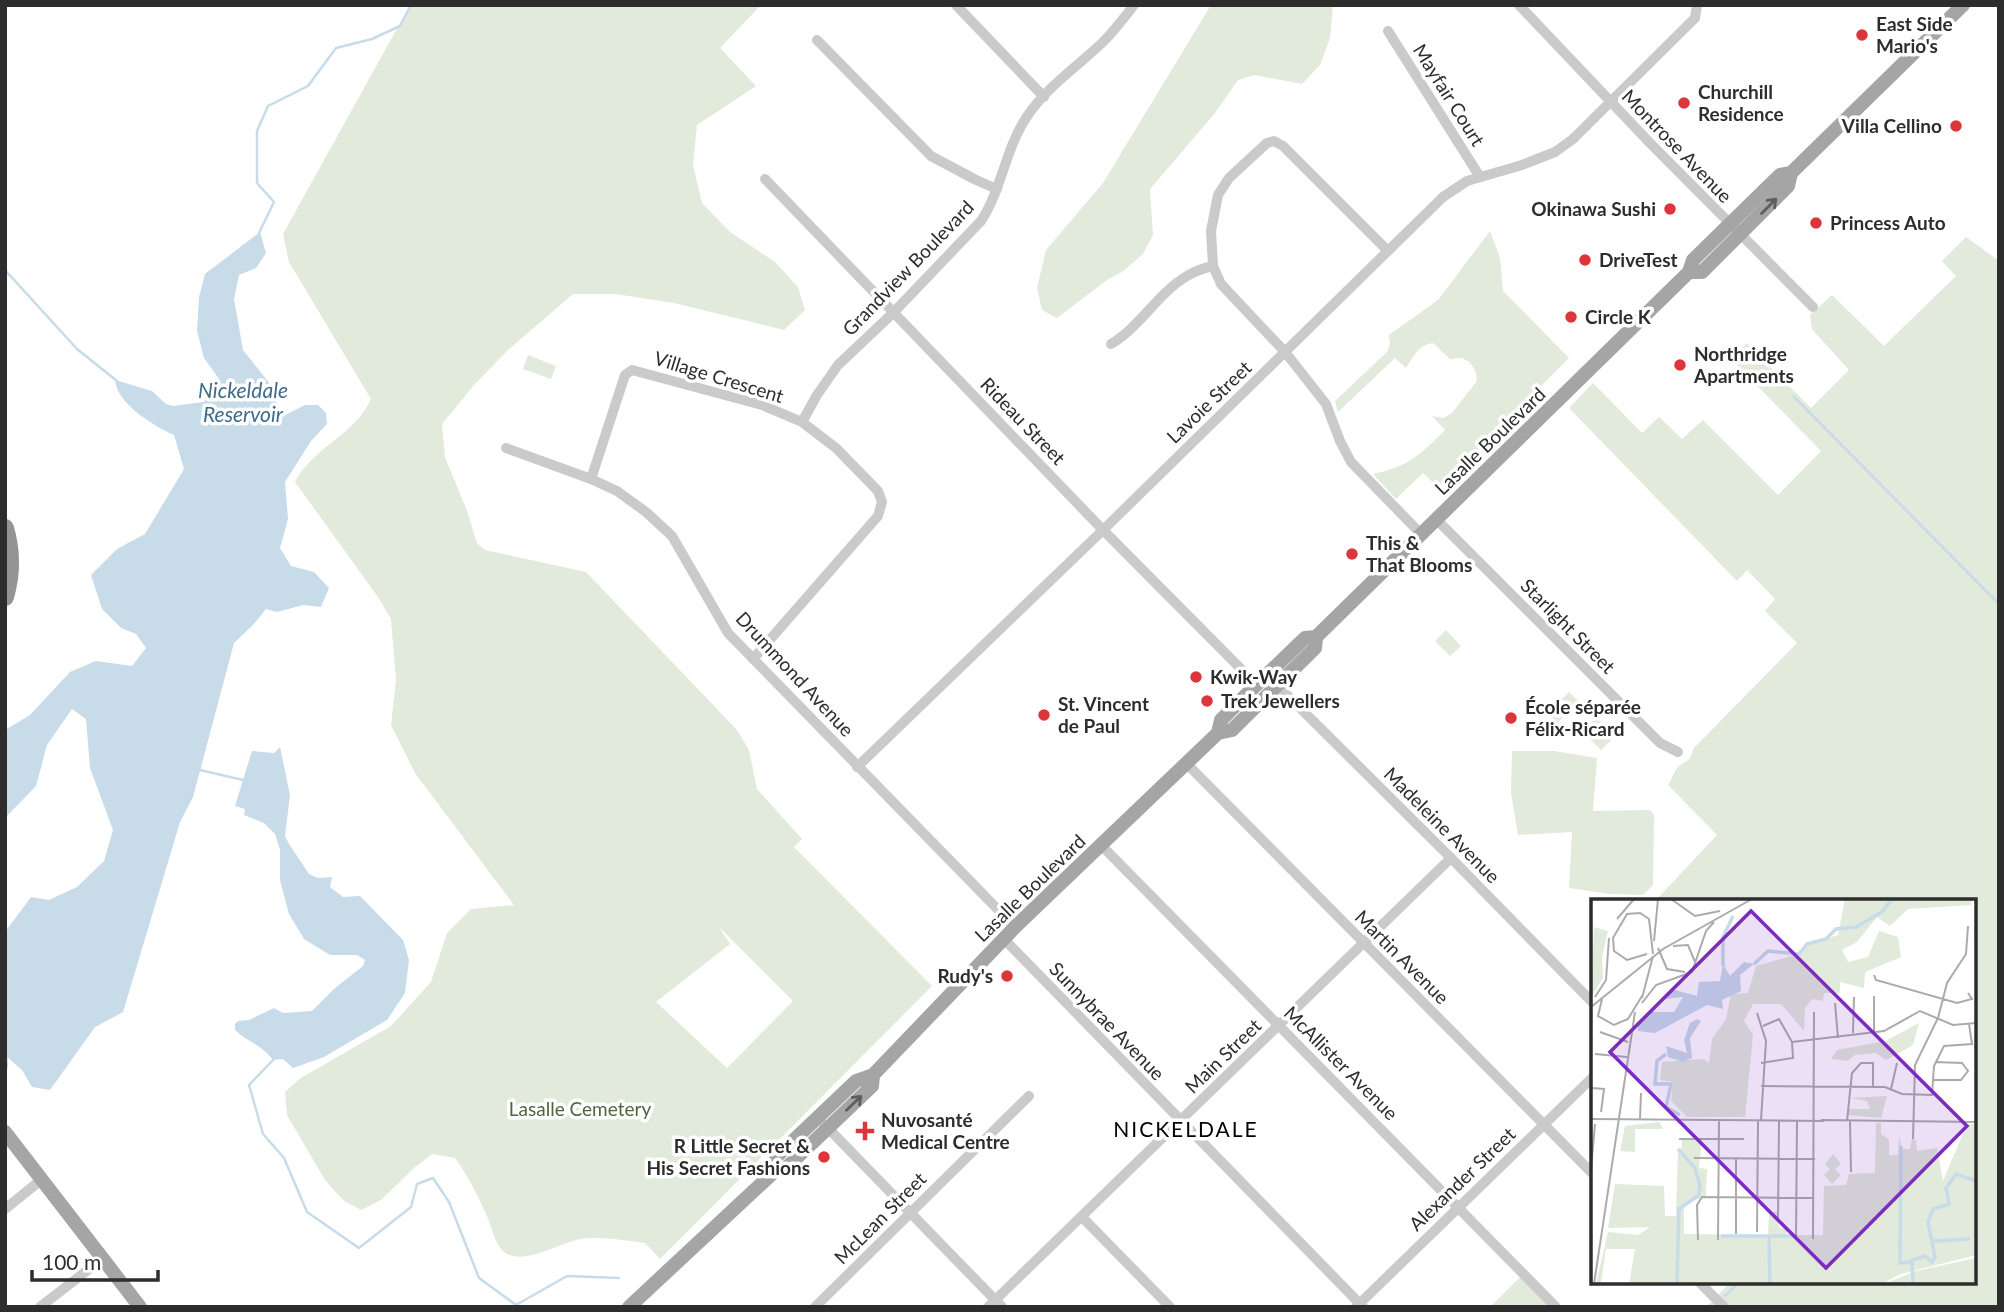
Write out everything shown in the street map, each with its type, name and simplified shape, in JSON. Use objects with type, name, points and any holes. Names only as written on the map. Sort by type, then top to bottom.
[{"type":"highway","points":[[5,528],[11,561],[10,580],[5,597]]},
{"type":"main road","name":"Lasalle Boulevard","points":[[1218,733],[1221,720],[1260,681],[1305,638],[1316,637],[1689,272],[1702,272],[1735,230],[1788,186],[1791,173],[1963,5]]},
{"type":"main road","name":"Lasalle Boulevard","points":[[629,1307],[774,1172],[787,1167],[823,1122],[872,1086],[873,1075],[1015,927],[1218,733],[1232,730],[1315,648],[1316,637]]},
{"type":"main road","points":[[5,1132],[140,1307]]},
{"type":"street","points":[[956,5],[1044,97]]},
{"type":"street","name":"Grandview Boulevard","points":[[802,422],[838,365],[893,313],[981,221],[991,206],[1014,137],[1027,116],[1105,41],[1134,5]]},
{"type":"street","name":"Montrose Avenue","points":[[1519,5],[1610,102],[1813,307]]},
{"type":"street","name":"Lavoie Street","points":[[857,767],[1443,197],[1467,181],[1555,152],[1573,139],[1695,18],[1698,5]]},
{"type":"street","name":"Mayfair Court","points":[[1388,31],[1480,177]]},
{"type":"street","points":[[817,40],[931,156],[997,189]]},
{"type":"street","points":[[1388,251],[1275,141],[1267,143],[1229,178],[1218,195],[1211,231],[1213,266],[1221,284],[1285,352],[1326,404],[1351,462],[1422,535]]},
{"type":"street","name":"Rideau Street","points":[[765,179],[1103,530],[1249,677],[1260,681]]},
{"type":"street","points":[[1111,344],[1123,337],[1178,282],[1198,270],[1213,266]]},
{"type":"street","name":"Village Crescent","points":[[591,479],[625,375],[632,370],[762,405],[802,422],[836,449],[878,491],[883,502],[878,516],[753,659]]},
{"type":"street","name":"Drummond Avenue","points":[[506,447],[617,491],[646,512],[671,536],[728,633],[1015,927]]},
{"type":"street","name":"Starlight Street","points":[[1437,520],[1660,743],[1678,752]]},
{"type":"street","name":"Madeleine Avenue","points":[[1260,681],[1282,690],[1591,1001]]},
{"type":"street","name":"Martin Avenue","points":[[1186,764],[1591,1172]]},
{"type":"street","name":"McAllister Avenue","points":[[1101,845],[1555,1306]]},
{"type":"street","name":"Main Street","points":[[995,1305],[1451,858]]},
{"type":"street","name":"Sunnybrae Avenue","points":[[1004,939],[1359,1306]]},
{"type":"street","name":"Alexander Street","points":[[1359,1306],[1591,1079]]},
{"type":"street","name":"McLean Street","points":[[816,1307],[1029,1096]]},
{"type":"street","points":[[823,1122],[995,1305]]},
{"type":"street","points":[[5,1209],[41,1180]]},
{"type":"street","points":[[1082,1217],[1170,1307]]},
{"type":"street","points":[[40,1307],[102,1259]]},
{"type":"street","points":[[1701,1284],[1724,1307]]},
{"type":"green space","name":"Lasalle Cemetery","points":[[410,5],[761,5],[720,48],[756,86],[697,125],[693,165],[702,203],[730,232],[775,262],[798,287],[805,310],[784,330],[674,303],[616,294],[573,294],[508,350],[442,424],[445,457],[477,543],[485,550],[586,572],[737,730],[749,750],[757,789],[802,839],[794,847],[932,986],[660,1259],[645,1243],[604,1238],[580,1239],[526,1256],[506,1253],[499,1246],[476,1194],[455,1158],[432,1154],[381,1200],[361,1210],[344,1201],[325,1180],[287,1115],[285,1092],[301,1078],[391,1026],[431,982],[447,933],[471,909],[514,905],[415,773],[391,725],[396,680],[391,619],[295,482],[312,460],[355,422],[371,399],[289,262],[283,234]],"holes":[[[719,927],[793,1001],[727,1068],[656,1002],[730,944]]]},
{"type":"green space","points":[[1211,5],[1333,5],[1330,38],[1320,65],[1302,84],[1254,75],[1238,80],[1215,113],[1150,189],[1153,235],[1143,254],[1057,318],[1042,310],[1037,288],[1046,250],[1103,183]]},
{"type":"green space","points":[[1490,231],[1500,258],[1503,291],[1569,358],[1439,488],[1423,473],[1396,499],[1373,474],[1413,459],[1445,430],[1432,416],[1443,418],[1452,413],[1476,382],[1474,368],[1466,360],[1450,359],[1433,343],[1428,344],[1416,352],[1406,368],[1395,358],[1338,412],[1335,401],[1387,352],[1389,335],[1438,300]]},
{"type":"green space","points":[[1966,237],[1999,261],[1999,1307],[1706,1307],[1729,1284],[1976,1284],[1976,899],[1657,899],[1717,835],[1668,785],[1676,770],[1689,759],[1693,749],[1797,643],[1765,611],[1775,599],[1747,570],[1737,581],[1569,408],[1593,383],[1642,433],[1659,417],[1682,439],[1703,420],[1778,495],[1821,451],[1731,359],[1747,343],[1811,408],[1849,370],[1812,329],[1810,315],[1832,295],[1884,346],[1956,276],[1942,261]]},
{"type":"green space","points":[[528,355],[556,366],[551,379],[523,369]]},
{"type":"green space","points":[[1446,630],[1461,646],[1450,656],[1435,641]]},
{"type":"green space","points":[[1569,692],[1579,702],[1557,723],[1548,713]]},
{"type":"green space","points":[[1596,718],[1615,736],[1601,750],[1582,731]]},
{"type":"green space","points":[[1512,751],[1554,751],[1597,758],[1593,811],[1650,810],[1654,815],[1653,885],[1643,895],[1610,894],[1569,888],[1572,832],[1518,835],[1511,793]]},
{"type":"green space","points":[[1523,1274],[1555,1307],[1490,1307]]},
{"type":"water","name":"Nickeldale Reservoir","points":[[260,232],[266,253],[256,268],[239,275],[234,299],[243,350],[270,384],[278,411],[283,416],[305,405],[318,405],[326,413],[327,424],[311,441],[285,482],[288,519],[280,548],[291,566],[314,572],[329,588],[321,607],[303,605],[277,612],[266,609],[234,643],[193,797],[180,822],[123,1012],[95,1027],[50,1090],[32,1087],[22,1070],[5,1055],[5,932],[31,897],[49,900],[77,887],[104,861],[113,830],[90,768],[86,719],[72,709],[47,745],[36,786],[5,818],[5,730],[30,715],[70,672],[96,661],[132,666],[146,648],[136,634],[121,628],[102,609],[91,575],[117,549],[145,534],[184,469],[174,435],[129,406],[117,389],[115,380],[152,391],[166,404],[173,406],[204,402],[219,379],[204,358],[197,331],[199,297],[205,274]]},
{"type":"water","points":[[280,747],[290,795],[285,836],[289,844],[309,874],[318,878],[332,877],[330,887],[343,897],[360,896],[403,940],[409,960],[405,993],[387,1020],[324,1057],[293,1068],[283,1059],[273,1060],[264,1050],[244,1038],[235,1030],[235,1024],[274,1008],[283,1013],[312,1011],[363,966],[365,960],[357,955],[330,955],[304,939],[289,914],[280,880],[280,850],[275,834],[264,823],[244,815],[245,809],[235,806],[252,751],[274,753]]},
{"type":"waterway","points":[[259,233],[274,202],[257,183],[257,131],[268,106],[308,86],[336,48],[372,39],[400,26],[411,5]]},
{"type":"waterway","points":[[5,270],[77,349],[117,381]]},
{"type":"waterway","points":[[1794,397],[1999,604]]},
{"type":"waterway","points":[[200,770],[243,780]]},
{"type":"waterway","points":[[5,1070],[6,1056]]},
{"type":"waterway","points":[[273,1060],[249,1085],[263,1134],[284,1158],[307,1212],[359,1248],[411,1207],[417,1184],[433,1178],[449,1202],[479,1278],[516,1305],[567,1276],[619,1278]]},
{"type":"waterway","points":[[1725,1296],[1737,1284]]},
{"type":"place","name":"East Side Mario's","points":[[1862,35]]},
{"type":"place","name":"Churchill Residence","points":[[1684,103]]},
{"type":"place","name":"Villa Cellino","points":[[1956,126]]},
{"type":"place","name":"Okinawa Sushi","points":[[1670,209]]},
{"type":"place","name":"Princess Auto","points":[[1816,223]]},
{"type":"place","name":"DriveTest","points":[[1585,260]]},
{"type":"place","name":"Circle K","points":[[1571,317]]},
{"type":"place","name":"Northridge Apartments","points":[[1680,365]]},
{"type":"place","name":"This & That Blooms","points":[[1352,554]]},
{"type":"place","name":"Kwik-Way","points":[[1196,677]]},
{"type":"place","name":"Trek Jewellers","points":[[1207,701]]},
{"type":"place","name":"St. Vincent de Paul","points":[[1044,715]]},
{"type":"place","name":"École séparée Félix-Ricard","points":[[1511,718]]},
{"type":"place","name":"Rudy's","points":[[1007,976]]},
{"type":"place","name":"Nuvosanté Medical Centre","points":[[865,1131]]},
{"type":"place","name":"R Little Secret & His Secret Fashions","points":[[824,1157]]},
{"type":"district","name":"NICKELDALE","points":[[1186,1130]]}]
